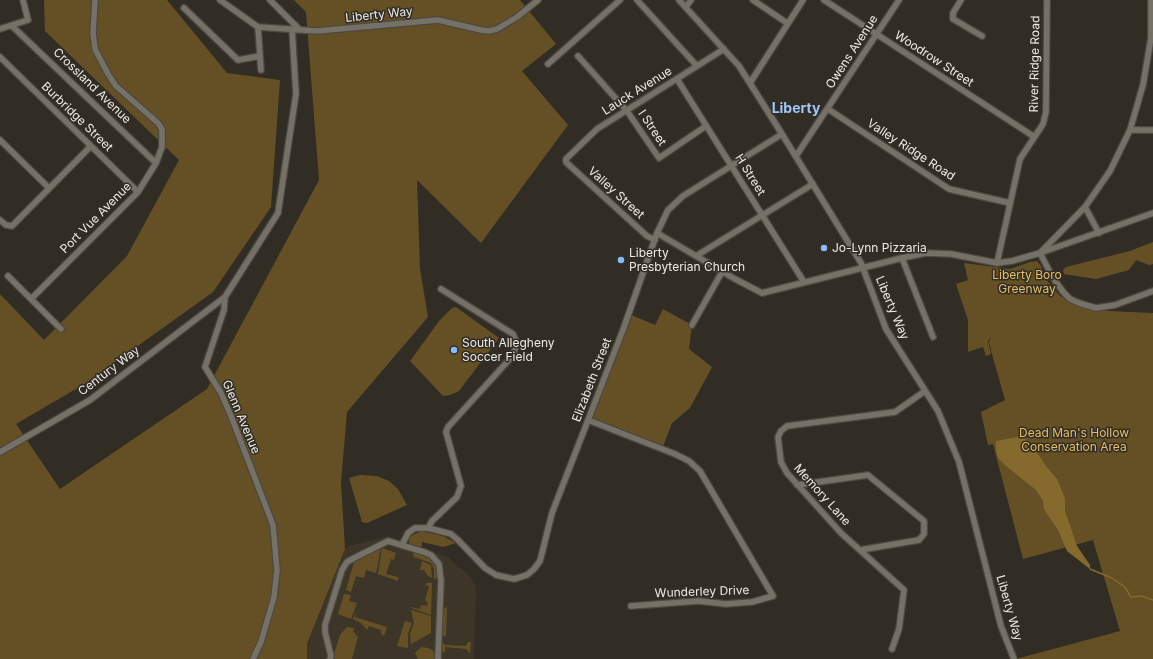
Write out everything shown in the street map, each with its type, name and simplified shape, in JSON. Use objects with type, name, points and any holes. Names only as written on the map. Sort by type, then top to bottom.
[{"type":"street","points":[[0,29],[28,20],[23,0]]},
{"type":"street","name":"Port Vue Avenue","points":[[31,299],[138,192],[156,163],[162,147],[162,129],[158,123],[116,86],[108,74],[93,40],[95,0]]},
{"type":"street","points":[[220,0],[258,27],[260,70]]},
{"type":"street","points":[[270,0],[300,30]]},
{"type":"street","name":"Liberty Way","points":[[258,27],[300,30],[342,30],[438,20],[481,30],[489,30],[497,29],[517,17],[538,0]]},
{"type":"street","points":[[548,64],[620,0]]},
{"type":"street","points":[[637,0],[697,66]]},
{"type":"street","name":"Liberty Way","points":[[679,0],[739,66],[750,83],[863,267],[886,329],[938,411],[959,462],[1000,619],[1014,659]]},
{"type":"street","points":[[686,7],[691,0]]},
{"type":"street","points":[[753,0],[788,23]]},
{"type":"street","points":[[750,83],[803,0]]},
{"type":"street","name":"Woodrow Street","points":[[824,0],[1033,136]]},
{"type":"street","name":"Owens Avenue","points":[[796,156],[899,0]]},
{"type":"street","points":[[961,0],[953,13],[953,19],[982,36]]},
{"type":"street","name":"River Ridge Road","points":[[997,263],[1020,159],[1033,136],[1043,124],[1046,112],[1047,0]]},
{"type":"street","points":[[1040,253],[1085,207],[1110,171],[1130,130],[1143,85],[1152,38],[1151,0]]},
{"type":"street","points":[[184,8],[238,60],[260,56]]},
{"type":"street","name":"Crossland Avenue","points":[[12,26],[156,163]]},
{"type":"street","name":"Glenn Avenue","points":[[253,659],[261,642],[274,597],[277,562],[273,525],[232,416],[221,393],[205,366],[224,310],[225,297],[278,213],[296,94],[292,29]]},
{"type":"street","name":"Lauck Avenue","points":[[566,159],[597,129],[724,49]]},
{"type":"street","name":"I Street","points":[[578,56],[627,111],[659,158],[706,126]]},
{"type":"street","name":"Burbridge Street","points":[[0,57],[138,192]]},
{"type":"street","name":"H Street","points":[[677,79],[804,282]]},
{"type":"street","name":"Valley Ridge Road","points":[[828,109],[949,189],[1010,203]]},
{"type":"street","points":[[1130,130],[1153,130]]},
{"type":"street","name":"Elizabeth Street","points":[[428,528],[454,537],[485,568],[496,575],[514,578],[527,575],[540,561],[552,513],[657,233],[666,214],[673,205],[731,165],[782,134]]},
{"type":"street","points":[[0,140],[49,188]]},
{"type":"street","points":[[0,220],[10,226],[91,146]]},
{"type":"street","name":"Valley Street","points":[[566,159],[568,164],[647,236],[655,240]]},
{"type":"street","points":[[696,256],[813,184]]},
{"type":"street","points":[[1085,207],[1099,233]]},
{"type":"street","points":[[657,233],[735,280],[762,293],[863,267],[926,254],[951,254],[997,263],[1012,262],[1153,213]]},
{"type":"street","points":[[1040,253],[1053,278],[1064,293],[1070,299],[1079,303],[1096,308],[1115,305],[1153,291]]},
{"type":"street","points":[[902,258],[933,337]]},
{"type":"street","points":[[692,325],[722,272]]},
{"type":"street","points":[[8,276],[61,329]]},
{"type":"street","points":[[402,545],[408,533],[415,528],[428,528],[432,521],[457,497],[461,486],[446,432],[448,426],[508,361],[514,352],[517,342],[513,334],[441,289]]},
{"type":"street","name":"Century Way","points":[[0,452],[90,400],[225,297]]},
{"type":"street","name":"Memory Lane","points":[[892,649],[898,629],[904,590],[900,584],[823,516],[797,485],[781,462],[778,437],[781,431],[787,426],[895,412],[925,391]]},
{"type":"street","name":"Wunderley Drive","points":[[588,420],[675,454],[689,461],[700,471],[774,596],[752,602],[726,604],[699,601],[631,606]]},
{"type":"street","points":[[797,485],[868,475],[924,521],[924,534],[922,538],[915,542],[860,550]]},
{"type":"street","points":[[330,659],[331,656],[325,632],[325,625],[342,570],[347,562],[388,541],[431,555],[436,559],[441,570],[438,659]]},
{"type":"shaded area","points":[[1018,437],[1025,438],[1032,444],[1045,465],[1057,479],[1065,498],[1065,511],[1077,546],[1090,565],[1090,569],[1067,551],[1058,530],[1044,509],[1043,501],[1036,490],[998,458],[996,441]]},
{"type":"shaded area","points":[[388,536],[448,557],[471,578],[476,587],[474,659],[307,659],[307,645],[345,549],[349,546]]},
{"type":"green space","points":[[44,0],[167,0],[227,73],[280,80],[271,207],[213,292],[86,383],[16,424],[60,489],[207,389],[319,180],[306,12],[294,0],[520,0],[556,44],[522,71],[568,125],[481,243],[417,180],[420,269],[428,317],[347,412],[341,482],[345,549],[307,644],[307,659],[0,659],[0,294],[44,340],[127,256],[179,160],[45,31]]},
{"type":"green space","points":[[1153,242],[1153,264],[1149,265],[1136,260],[1129,270],[1096,279],[1064,274],[1063,270],[1066,267],[1130,251]]},
{"type":"green space","name":"Dead Man's Hollow Conservation Area","points":[[1037,261],[1041,266],[1045,278],[1060,296],[1076,305],[1109,311],[1153,313],[1153,659],[1016,659],[1120,631],[1093,540],[1023,559],[993,444],[988,445],[981,412],[1005,400],[989,342],[991,337],[988,341],[991,354],[986,356],[983,347],[968,352],[968,320],[956,284],[968,280],[964,263],[1010,269]]},
{"type":"green space","name":"South Allegheny Soccer Field","points":[[456,307],[499,338],[459,391],[443,396],[410,361],[439,321],[452,308]]},
{"type":"green space","points":[[663,309],[692,325],[689,349],[712,367],[690,408],[672,423],[662,449],[588,420],[629,314],[655,325]]},
{"type":"green space","points":[[360,475],[377,476],[389,481],[398,489],[407,505],[367,523],[362,522],[349,478]]},
{"type":"green space","points":[[422,531],[443,536],[456,543],[443,547],[422,542],[422,547],[410,544],[408,540],[410,536]]},
{"type":"green space","points":[[381,548],[376,573],[366,570],[364,578],[356,576],[351,592],[346,590],[354,562]]},
{"type":"green space","points":[[382,548],[396,553],[394,560],[391,559],[386,574],[398,577],[398,581],[378,574]]},
{"type":"green space","points":[[412,550],[430,557],[436,564],[438,578],[434,579],[434,569],[431,563],[414,557]]},
{"type":"green space","points":[[422,561],[431,565],[432,578],[427,575],[424,570],[420,570]]},
{"type":"green space","points":[[427,583],[432,583],[431,615],[411,608],[420,609],[421,605],[427,606],[428,602],[425,601],[429,586],[425,585]]},
{"type":"green space","points":[[344,594],[351,595],[349,601],[357,603],[351,619],[338,614]]},
{"type":"green space","points":[[447,607],[446,636],[444,636],[441,633],[442,609]]},
{"type":"green space","points":[[411,610],[431,616],[431,633],[411,644],[410,634],[414,623]]},
{"type":"green space","points":[[356,611],[355,617],[387,627],[384,636],[381,634],[381,630],[369,626],[367,630],[361,623],[353,619]]},
{"type":"green space","points":[[405,621],[412,623],[408,634],[408,648],[397,646]]},
{"type":"green space","points":[[347,627],[354,628],[353,631],[358,637],[352,659],[335,659],[334,654],[340,635]]},
{"type":"green space","points":[[468,642],[471,642],[470,653],[466,649],[445,647],[445,653],[441,651],[441,645],[443,643],[445,645],[466,646]]},
{"type":"green space","points":[[421,647],[432,650],[435,659],[418,659],[415,653]]},
{"type":"waterway","points":[[1090,569],[1112,578],[1125,587],[1131,597],[1141,596],[1153,600]]},
{"type":"place","name":"Jo-Lynn Pizzaria","points":[[824,248]]},
{"type":"place","name":"Liberty Presbyterian Church","points":[[621,260]]},
{"type":"place","name":"South Allegheny Soccer Field","points":[[454,350]]},
{"type":"district","name":"Liberty","points":[[796,109]]},
{"type":"park label","name":"Liberty Boro Greenway","points":[[1027,282]]}]
